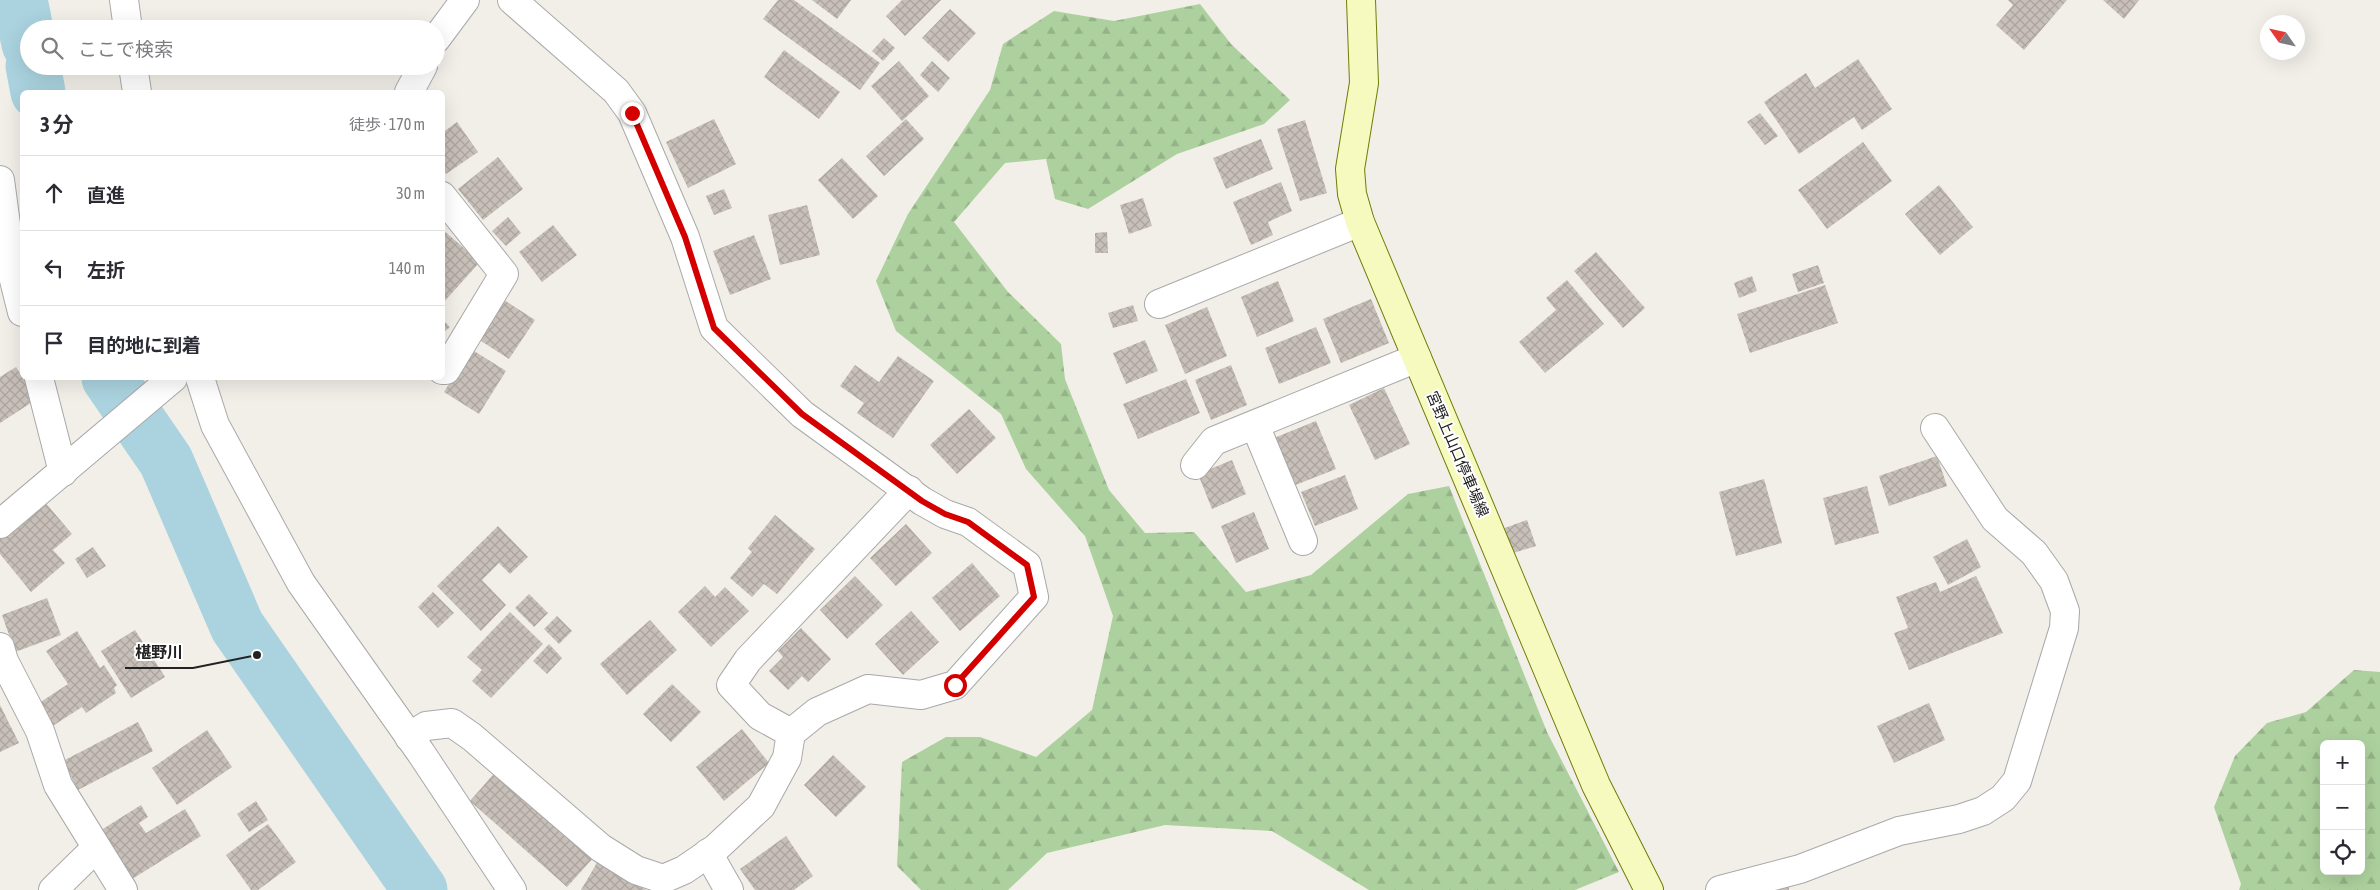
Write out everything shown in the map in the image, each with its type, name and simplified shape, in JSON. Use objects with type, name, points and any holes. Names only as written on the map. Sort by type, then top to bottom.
[{"type":"main road","name":"宮野上山口停車場線","points":[[1361,0],[1364,83],[1350,169],[1352,194],[1360,222],[1539,644],[1596,785],[1649,890]]},
{"type":"street","points":[[124,0],[127,20]]},
{"type":"street","points":[[445,27],[465,0]]},
{"type":"street","points":[[409,737],[426,726],[452,723],[472,737],[600,848],[636,870],[663,878],[684,870],[708,853],[761,806],[787,758],[791,734],[817,712],[868,689],[921,695],[955,685],[1034,597],[1027,565],[968,522],[945,514],[908,490],[802,414],[714,328],[685,237],[632,113],[616,91],[512,0]]},
{"type":"street","points":[[134,75],[137,90]]},
{"type":"street","points":[[411,90],[418,75]]},
{"type":"street","points":[[0,180],[13,276],[20,304]]},
{"type":"street","points":[[445,200],[504,274],[445,370]]},
{"type":"street","points":[[1159,304],[1360,222]]},
{"type":"street","points":[[1196,465],[1214,441],[1417,358]]},
{"type":"street","points":[[40,380],[71,465]]},
{"type":"street","points":[[0,524],[171,380]]},
{"type":"street","points":[[201,380],[215,425],[301,583],[409,737],[512,890]]},
{"type":"street","points":[[1255,425],[1303,541]]},
{"type":"street","points":[[1720,890],[1800,869],[1899,831],[1983,811],[2003,798],[2017,781],[2064,628],[2065,611],[2054,581],[2034,553],[1995,519],[1935,428]]},
{"type":"street","points":[[791,734],[760,716],[731,685],[748,660],[908,490]]},
{"type":"street","points":[[0,647],[4,661],[40,731],[58,785],[123,890]]},
{"type":"street","points":[[53,890],[96,848]]},
{"type":"street","points":[[708,853],[729,890]]},
{"type":"green space","points":[[1200,4],[1231,44],[1290,100],[1264,124],[1177,154],[1088,209],[1055,199],[1046,159],[1005,163],[954,222],[1008,292],[1061,344],[1065,379],[1109,490],[1145,533],[1194,532],[1246,592],[1311,575],[1408,494],[1449,486],[1547,732],[1619,872],[1575,890],[1369,890],[1272,831],[1165,825],[1047,853],[1008,890],[921,890],[897,866],[902,762],[946,737],[980,737],[1036,757],[1092,710],[1113,616],[1085,536],[1026,469],[1001,414],[896,331],[876,281],[908,214],[990,90],[1003,44],[1054,11],[1114,21]]},
{"type":"green space","points":[[2354,670],[2380,672],[2380,890],[2239,890],[2241,884],[2214,807],[2235,756],[2267,723],[2306,712]]},
{"type":"building","points":[[778,0],[794,0],[880,63],[860,90],[763,19]]},
{"type":"building","points":[[812,0],[851,0],[837,19]]},
{"type":"building","points":[[902,0],[941,0],[905,36],[886,16]]},
{"type":"building","points":[[2008,0],[2067,0],[2024,50],[1996,25],[2013,5]]},
{"type":"building","points":[[2103,0],[2139,0],[2124,19]]},
{"type":"building","points":[[950,9],[976,33],[948,62],[922,38]]},
{"type":"building","points":[[884,38],[895,48],[883,61],[872,51]]},
{"type":"building","points":[[784,50],[840,92],[819,119],[764,77]]},
{"type":"building","points":[[1858,59],[1892,109],[1862,130],[1854,117],[1799,154],[1764,102],[1806,73],[1815,88]]},
{"type":"building","points":[[899,61],[929,96],[902,121],[871,86]]},
{"type":"building","points":[[932,61],[950,78],[938,92],[920,75]]},
{"type":"building","points":[[1760,113],[1778,136],[1765,145],[1747,122]]},
{"type":"building","points":[[714,119],[736,164],[688,188],[666,142]]},
{"type":"building","points":[[906,119],[924,139],[884,176],[866,156]]},
{"type":"building","points":[[1305,120],[1327,193],[1300,201],[1277,129]]},
{"type":"building","points":[[457,122],[478,152],[446,174],[445,173],[445,131]]},
{"type":"building","points":[[1261,139],[1273,169],[1226,189],[1213,158]]},
{"type":"building","points":[[1863,142],[1892,181],[1827,229],[1798,190]]},
{"type":"building","points":[[498,157],[523,189],[483,220],[458,189]]},
{"type":"building","points":[[842,158],[878,196],[853,219],[818,180]]},
{"type":"building","points":[[1281,182],[1292,211],[1268,222],[1273,235],[1251,245],[1233,202]]},
{"type":"building","points":[[1939,185],[1973,227],[1940,255],[1905,214]]},
{"type":"building","points":[[724,189],[732,208],[714,215],[706,196]]},
{"type":"building","points":[[1143,198],[1152,226],[1129,234],[1120,205]]},
{"type":"building","points":[[807,205],[820,255],[780,265],[768,215]]},
{"type":"building","points":[[508,217],[521,233],[506,246],[492,231]]},
{"type":"building","points":[[553,225],[577,255],[542,282],[519,252]]},
{"type":"building","points":[[445,232],[480,262],[445,301]]},
{"type":"building","points":[[1107,232],[1108,253],[1095,253],[1095,233]]},
{"type":"building","points":[[754,235],[771,279],[730,295],[713,251]]},
{"type":"building","points":[[1596,252],[1645,308],[1623,328],[1574,271]]},
{"type":"building","points":[[1818,265],[1824,283],[1798,292],[1792,274]]},
{"type":"building","points":[[1752,276],[1757,291],[1739,298],[1734,283]]},
{"type":"building","points":[[1567,280],[1604,324],[1545,373],[1519,342],[1556,310],[1546,298]]},
{"type":"building","points":[[1278,281],[1294,321],[1257,337],[1241,297]]},
{"type":"building","points":[[1825,285],[1838,323],[1750,353],[1737,314]]},
{"type":"building","points":[[1371,299],[1389,343],[1341,363],[1323,319]]},
{"type":"building","points":[[504,300],[535,320],[509,359],[478,339]]},
{"type":"building","points":[[1133,305],[1138,321],[1113,328],[1108,313]]},
{"type":"building","points":[[1207,307],[1227,356],[1185,374],[1165,325]]},
{"type":"building","points":[[445,322],[450,327],[445,331]]},
{"type":"building","points":[[1316,327],[1331,363],[1279,384],[1265,348]]},
{"type":"building","points":[[1145,340],[1158,371],[1126,384],[1113,353]]},
{"type":"building","points":[[471,349],[506,371],[479,414],[444,392]]},
{"type":"building","points":[[898,356],[934,381],[893,438],[857,413],[864,403],[840,386],[855,365],[879,382]]},
{"type":"building","points":[[1231,365],[1247,405],[1211,420],[1195,380]]},
{"type":"building","points":[[16,367],[20,373],[20,380],[25,380],[37,399],[0,423],[0,377]]},
{"type":"building","points":[[1186,379],[1200,413],[1138,439],[1123,404]]},
{"type":"building","points":[[1384,388],[1410,444],[1375,460],[1349,405]]},
{"type":"building","points":[[969,409],[996,438],[957,474],[930,445]]},
{"type":"building","points":[[1316,421],[1336,469],[1293,486],[1274,438]]},
{"type":"building","points":[[1937,456],[1947,486],[1889,506],[1879,476]]},
{"type":"building","points":[[1232,460],[1246,494],[1212,509],[1198,474]]},
{"type":"building","points":[[1345,475],[1358,509],[1315,526],[1301,492]]},
{"type":"building","points":[[1764,479],[1782,543],[1736,556],[1719,492]]},
{"type":"building","points":[[1867,486],[1879,533],[1835,545],[1823,498]]},
{"type":"building","points":[[44,501],[72,534],[53,550],[65,563],[31,592],[0,554],[0,538]]},
{"type":"building","points":[[1254,512],[1269,549],[1236,563],[1221,526]]},
{"type":"building","points":[[775,515],[815,549],[777,594],[764,584],[752,597],[730,578],[752,552],[748,548]]},
{"type":"building","points":[[1527,520],[1536,546],[1510,554],[1502,529]]},
{"type":"building","points":[[906,524],[932,553],[896,586],[870,558]]},
{"type":"building","points":[[498,526],[528,557],[510,574],[499,563],[482,580],[506,605],[481,631],[437,586]]},
{"type":"building","points":[[1967,539],[1981,567],[1948,585],[1933,557]]},
{"type":"building","points":[[93,547],[106,566],[87,578],[75,559]]},
{"type":"building","points":[[972,563],[1000,596],[960,631],[932,598]]},
{"type":"building","points":[[855,576],[883,605],[847,639],[820,610]]},
{"type":"building","points":[[1976,576],[2003,633],[1909,670],[1894,633],[1908,628],[1896,597],[1936,582],[1940,592]]},
{"type":"building","points":[[705,586],[715,597],[725,587],[749,611],[711,647],[678,612]]},
{"type":"building","points":[[433,592],[454,613],[438,628],[418,607]]},
{"type":"building","points":[[529,594],[548,613],[534,627],[515,608]]},
{"type":"building","points":[[47,598],[61,635],[15,652],[2,615]]},
{"type":"building","points":[[911,611],[939,642],[903,675],[875,644]]},
{"type":"building","points":[[510,612],[543,644],[491,698],[472,681],[482,670],[467,657]]},
{"type":"building","points":[[557,616],[572,631],[559,644],[544,629]]},
{"type":"building","points":[[650,620],[677,650],[627,695],[600,664]]},
{"type":"building","points":[[801,628],[831,659],[808,682],[802,676],[788,690],[769,671],[783,657],[778,651]]},
{"type":"building","points":[[135,630],[165,677],[131,698],[101,651]]},
{"type":"building","points":[[77,631],[100,668],[104,665],[117,685],[114,688],[116,693],[86,713],[82,707],[48,729],[33,707],[68,684],[46,651]]},
{"type":"building","points":[[549,644],[562,658],[547,674],[533,661]]},
{"type":"building","points":[[672,684],[701,712],[671,742],[643,714]]},
{"type":"building","points":[[1929,703],[1945,740],[1894,763],[1877,726]]},
{"type":"building","points":[[0,705],[19,743],[0,752]]},
{"type":"building","points":[[138,722],[153,751],[78,790],[63,761]]},
{"type":"building","points":[[742,729],[769,763],[724,801],[696,767]]},
{"type":"building","points":[[207,730],[232,767],[177,805],[152,768]]},
{"type":"building","points":[[833,755],[866,787],[836,817],[804,785]]},
{"type":"building","points":[[498,769],[596,855],[567,887],[470,801]]},
{"type":"building","points":[[256,801],[268,820],[249,832],[237,814]]},
{"type":"building","points":[[141,805],[148,817],[139,823],[146,833],[185,809],[201,836],[129,881],[98,832]]},
{"type":"building","points":[[268,824],[296,862],[258,890],[251,890],[226,855]]},
{"type":"building","points":[[786,836],[813,876],[794,890],[755,890],[740,869]]},
{"type":"building","points":[[598,861],[646,890],[581,890]]},
{"type":"building","points":[[1789,885],[1789,890],[1754,890]]},
{"type":"waterway","points":[[20,0],[24,20]]},
{"type":"waterway","points":[[35,75],[38,90]]},
{"type":"waterway","points":[[110,380],[166,461],[237,626],[420,890]]},
{"type":"place","name":"椹野川","points":[[257,655]]},
{"type":"route","points":[[632,113],[685,237],[714,328],[802,414],[877,466],[922,501],[945,514],[968,522],[1027,565],[1034,597],[955,685]]}]
